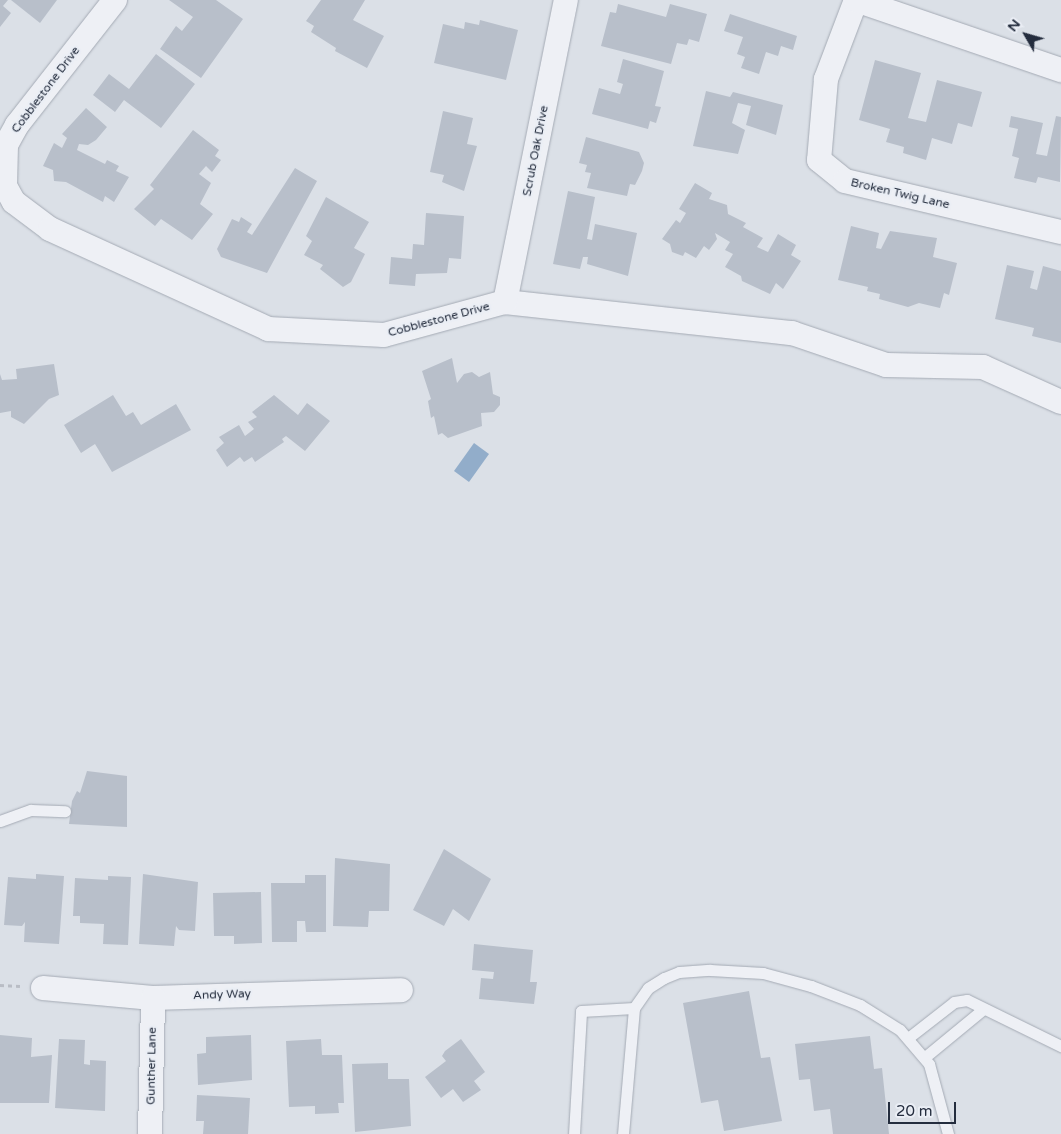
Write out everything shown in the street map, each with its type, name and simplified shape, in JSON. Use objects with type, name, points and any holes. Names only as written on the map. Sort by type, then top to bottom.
[{"type":"street","name":"Cobblestone Drive","points":[[115,0],[17,125],[6,145],[5,186],[25,213],[50,229],[268,329],[384,335],[505,302],[792,333],[886,364],[983,367],[1061,402]]},
{"type":"street","name":"Scrub Oak Drive","points":[[505,302],[566,0]]},
{"type":"street","points":[[856,0],[1061,70]]},
{"type":"street","name":"Broken Twig Lane","points":[[856,0],[826,79],[819,160],[844,181],[1061,232]]},
{"type":"street","name":"Andy Way","points":[[43,988],[153,998],[401,990]]},
{"type":"street","name":"Gunther Lane","points":[[150,1134],[153,998]]},
{"type":"lane","points":[[0,821],[30,810],[65,811]]},
{"type":"lane","points":[[624,1134],[634,1008],[648,988],[679,972],[763,973],[860,1005],[908,1038],[925,1058],[938,1090],[948,1134]]},
{"type":"lane","points":[[908,1038],[954,1002],[967,1000],[982,1010],[1027,1026],[1061,1046]]},
{"type":"lane","points":[[574,1134],[581,1011],[634,1008]]},
{"type":"lane","points":[[925,1058],[982,1010]]},
{"type":"water","points":[[474,443],[489,454],[469,482],[454,471]]},
{"type":"building","points":[[0,0],[8,0],[3,6],[11,13],[0,27]]},
{"type":"building","points":[[11,0],[57,0],[40,23]]},
{"type":"building","points":[[169,0],[216,0],[243,19],[201,78],[160,49],[176,26],[182,31],[193,17]]},
{"type":"building","points":[[321,0],[365,0],[353,20],[384,36],[367,68],[335,51],[336,48],[311,32],[314,26],[306,21]]},
{"type":"building","points":[[618,4],[666,17],[670,4],[707,14],[699,42],[689,39],[687,45],[677,43],[671,64],[601,46],[610,12],[616,13]]},
{"type":"building","points":[[730,14],[797,36],[793,50],[781,46],[778,56],[766,52],[759,74],[741,68],[745,57],[737,54],[743,37],[724,31]]},
{"type":"building","points":[[480,20],[518,30],[506,80],[434,63],[443,24],[464,29],[465,22],[479,25]]},
{"type":"building","points":[[156,54],[195,84],[161,128],[124,100],[115,112],[93,95],[109,74],[129,89]]},
{"type":"building","points":[[623,59],[664,71],[655,106],[661,107],[656,123],[650,121],[648,129],[592,114],[599,88],[620,94],[623,84],[617,82]]},
{"type":"building","points":[[875,60],[921,73],[908,118],[926,122],[937,80],[982,92],[972,127],[958,123],[952,144],[932,138],[926,160],[903,153],[904,147],[886,142],[890,129],[859,120]]},
{"type":"building","points":[[706,91],[730,97],[733,92],[783,105],[776,135],[746,125],[751,106],[738,103],[732,123],[745,130],[738,154],[693,146]]},
{"type":"building","points":[[86,108],[107,127],[96,140],[88,145],[79,144],[77,150],[105,164],[107,160],[119,166],[116,171],[129,177],[114,202],[105,196],[103,202],[66,182],[54,181],[53,170],[43,166],[54,143],[62,148],[67,138],[62,134]]},
{"type":"building","points":[[443,111],[473,118],[467,144],[477,146],[464,191],[442,182],[444,175],[430,172]]},
{"type":"building","points":[[1011,116],[1043,123],[1036,154],[1047,156],[1056,116],[1061,117],[1060,182],[1038,177],[1036,183],[1014,178],[1019,158],[1012,156],[1018,129],[1009,127]]},
{"type":"building","points":[[193,130],[219,150],[215,156],[221,160],[212,172],[206,166],[199,174],[211,183],[200,204],[213,214],[192,240],[161,219],[155,226],[134,209],[154,189],[150,185]]},
{"type":"building","points":[[586,137],[639,152],[644,163],[642,171],[635,185],[630,184],[627,196],[587,188],[591,173],[585,172],[587,165],[579,163]]},
{"type":"building","points":[[295,168],[317,181],[267,273],[221,257],[217,249],[232,219],[239,222],[241,217],[252,224],[247,232],[252,235]]},
{"type":"building","points":[[695,183],[712,193],[709,199],[727,205],[728,214],[746,223],[743,227],[763,238],[757,247],[768,252],[778,234],[796,245],[791,255],[801,261],[783,289],[776,283],[770,294],[742,281],[741,276],[725,267],[733,254],[725,250],[730,242],[715,233],[717,239],[709,250],[704,246],[696,258],[685,252],[683,256],[672,252],[670,244],[662,239],[676,220],[680,223],[686,213],[679,209]]},
{"type":"building","points":[[568,191],[595,197],[587,239],[592,240],[595,224],[637,233],[628,276],[587,264],[588,257],[583,257],[580,269],[553,264]]},
{"type":"building","points":[[326,197],[369,222],[354,248],[365,254],[351,282],[343,287],[320,269],[323,265],[304,255],[312,241],[306,236]]},
{"type":"building","points":[[426,213],[464,216],[461,259],[449,258],[447,273],[416,274],[415,286],[389,284],[391,257],[412,259],[413,244],[424,245]]},
{"type":"building","points":[[851,226],[879,233],[876,248],[881,249],[890,231],[937,238],[933,257],[957,263],[949,295],[944,293],[940,308],[919,303],[908,307],[879,299],[880,294],[867,291],[868,287],[838,280]]},
{"type":"building","points":[[1007,265],[1034,271],[1030,288],[1037,290],[1043,266],[1061,271],[1061,343],[1032,336],[1034,328],[995,319]]},
{"type":"building","points":[[452,358],[457,383],[464,374],[472,372],[479,377],[490,372],[493,394],[500,397],[500,405],[494,412],[481,413],[482,426],[448,438],[442,433],[438,435],[434,416],[431,418],[428,401],[431,399],[422,371]]},
{"type":"building","points":[[54,364],[59,395],[49,399],[24,424],[11,417],[11,411],[0,413],[0,374],[2,380],[17,379],[16,369]]},
{"type":"building","points":[[113,395],[126,416],[133,412],[141,425],[176,404],[191,430],[112,472],[95,444],[81,453],[64,425]]},
{"type":"building","points":[[274,395],[298,415],[307,403],[330,421],[305,451],[286,436],[282,439],[284,442],[255,462],[252,457],[244,462],[240,457],[227,467],[216,450],[224,443],[219,437],[239,425],[245,436],[254,429],[248,422],[257,417],[252,412]]},
{"type":"building","points":[[87,771],[127,776],[127,827],[69,824],[72,801],[77,791],[80,793]]},
{"type":"building","points":[[444,849],[491,879],[469,921],[453,909],[444,926],[413,910]]},
{"type":"building","points":[[335,858],[390,864],[389,911],[369,911],[368,927],[333,926]]},
{"type":"building","points":[[36,874],[64,876],[59,944],[24,942],[25,922],[22,926],[4,925],[8,877],[36,879]]},
{"type":"building","points":[[143,874],[198,882],[195,931],[179,930],[176,926],[174,946],[139,944]]},
{"type":"building","points":[[305,875],[326,875],[326,932],[306,932],[305,921],[297,921],[297,942],[272,942],[271,883],[305,883]]},
{"type":"building","points":[[108,876],[131,877],[128,945],[103,944],[104,924],[80,923],[80,916],[73,916],[75,878],[108,880]]},
{"type":"building","points":[[261,892],[262,943],[234,944],[234,936],[214,936],[213,893]]},
{"type":"building","points":[[474,944],[533,950],[530,982],[537,982],[534,1004],[479,999],[481,978],[493,979],[494,972],[472,970]]},
{"type":"building","points":[[749,991],[761,1058],[770,1057],[782,1121],[724,1131],[718,1100],[701,1103],[683,1003]]},
{"type":"building","points":[[0,1035],[32,1038],[31,1057],[52,1055],[49,1103],[0,1103]]},
{"type":"building","points":[[251,1035],[252,1080],[198,1085],[197,1054],[206,1053],[206,1037]]},
{"type":"building","points":[[870,1036],[874,1069],[882,1068],[889,1134],[833,1134],[830,1109],[814,1111],[810,1079],[799,1080],[795,1044]]},
{"type":"building","points":[[59,1039],[85,1040],[84,1064],[90,1065],[90,1060],[106,1061],[105,1111],[55,1108]]},
{"type":"building","points":[[321,1039],[322,1055],[342,1055],[344,1103],[338,1103],[339,1113],[315,1114],[315,1106],[289,1107],[286,1041]]},
{"type":"building","points":[[461,1039],[485,1072],[474,1081],[481,1090],[463,1102],[453,1089],[441,1098],[425,1077],[446,1061],[442,1056],[445,1051]]},
{"type":"building","points":[[388,1063],[388,1079],[409,1079],[411,1126],[355,1132],[352,1064]]},
{"type":"building","points":[[197,1095],[250,1098],[248,1134],[203,1134],[204,1121],[196,1121]]}]
